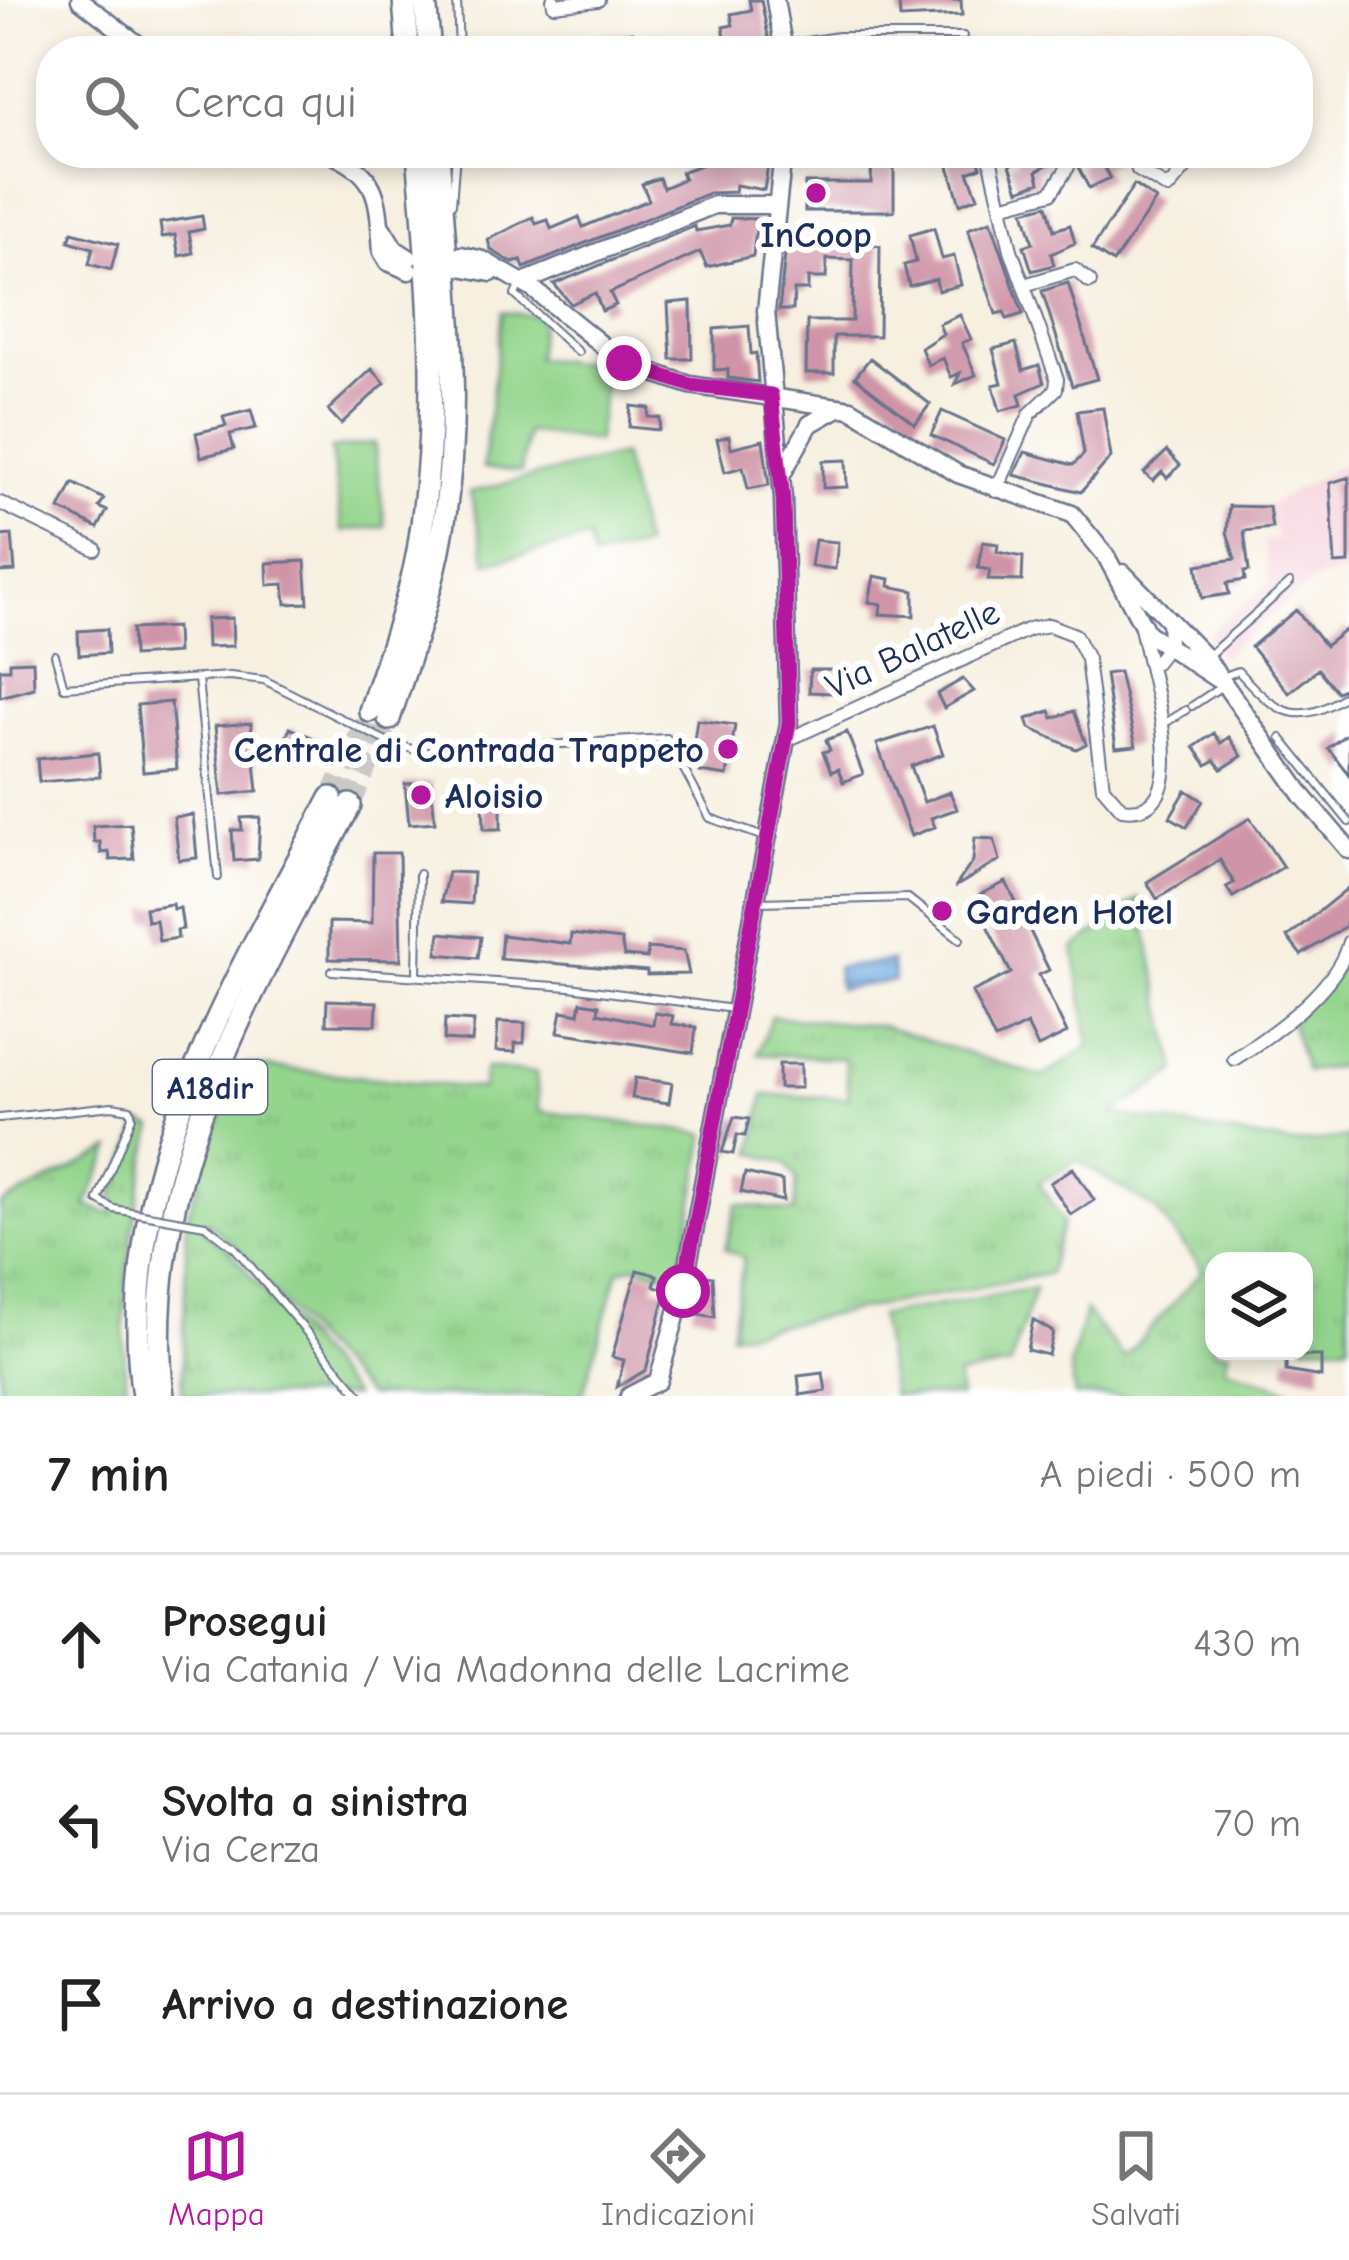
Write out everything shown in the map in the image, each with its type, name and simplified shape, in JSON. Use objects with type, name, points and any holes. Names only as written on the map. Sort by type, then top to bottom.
[{"type":"highway","points":[[404,0],[407,36]]},
{"type":"highway","points":[[425,0],[429,36]]},
{"type":"highway","points":[[419,168],[432,355],[429,469],[417,555],[380,715],[439,549],[449,473],[452,352],[439,168]]},
{"type":"highway","name":"A18dir","points":[[143,1396],[144,1258],[165,1150],[220,1014],[341,802],[191,1137],[164,1261],[163,1396]]},
{"type":"main road","points":[[80,0],[127,36]]},
{"type":"main road","points":[[775,0],[782,36]]},
{"type":"main road","points":[[357,168],[372,183],[380,226],[409,264]]},
{"type":"main road","points":[[629,1396],[659,1389],[683,1291],[787,740],[780,477],[766,311],[781,168]]},
{"type":"main road","points":[[520,283],[714,205],[775,205]]},
{"type":"main road","points":[[460,261],[484,260],[624,363],[690,385],[841,407],[863,415],[910,450],[996,491],[1072,514],[1106,556],[1206,658],[1219,682]]},
{"type":"main road","points":[[773,421],[815,404]]},
{"type":"main road","points":[[773,421],[793,428],[841,407]]},
{"type":"main road","points":[[780,477],[810,424]]},
{"type":"main road","points":[[1106,556],[1141,626],[1219,682],[1285,757],[1349,850]]},
{"type":"street","points":[[554,0],[554,5],[598,0]]},
{"type":"street","points":[[992,168],[1056,388],[1030,414],[996,491]]},
{"type":"street","points":[[1001,206],[1051,193],[1067,168]]},
{"type":"street","points":[[1137,168],[1168,188],[1185,168]]},
{"type":"street","points":[[1024,285],[1075,270],[1090,282]]},
{"type":"street","points":[[0,503],[95,549]]},
{"type":"street","points":[[1150,679],[1156,662],[1177,649],[1168,618]]},
{"type":"street","name":"Via Balatelle","points":[[787,740],[1029,629],[1064,628],[1082,644],[1102,787],[1122,809],[1146,808],[1165,787],[1160,727],[1141,626]]},
{"type":"street","points":[[1234,1059],[1267,1038],[1318,988],[1349,942]]},
{"type":"lane","points":[[457,0],[458,36]]},
{"type":"lane","points":[[838,36],[963,36]]},
{"type":"lane","points":[[452,352],[456,168]]},
{"type":"lane","points":[[520,283],[515,295],[524,308],[543,315],[578,352]]},
{"type":"lane","points":[[1206,658],[1290,583]]},
{"type":"lane","points":[[55,655],[64,687],[264,680],[409,751],[667,739],[710,818],[767,838]]},
{"type":"lane","points":[[1160,727],[1238,671],[1268,704],[1293,715],[1327,709],[1349,693]]},
{"type":"lane","points":[[198,679],[218,877]]},
{"type":"lane","points":[[1281,738],[1285,757],[1349,822]]},
{"type":"lane","points":[[417,973],[419,874]]},
{"type":"lane","points":[[757,902],[908,898],[961,939]]},
{"type":"lane","points":[[332,971],[417,973],[736,1010]]},
{"type":"lane","points":[[0,1118],[112,1106],[130,1109],[132,1117],[98,1199],[114,1209],[205,1225],[234,1247],[361,1396]]},
{"type":"shaded area","points":[[1349,461],[1349,574],[1326,576],[1305,587],[1222,657],[1207,640],[1209,632],[1269,583],[1263,541],[1276,539],[1271,503]]},
{"type":"green space","points":[[502,312],[541,316],[536,358],[606,366],[597,441],[527,432],[521,472],[483,468]]},
{"type":"green space","points":[[374,443],[385,526],[342,531],[331,449]]},
{"type":"green space","points":[[622,455],[644,547],[593,559],[588,539],[487,563],[470,492]]},
{"type":"green space","points":[[1139,898],[1177,1071],[1113,1114],[1292,1144],[1349,1138],[1349,1345],[1313,1344],[1313,1252],[1205,1252],[1205,1360],[1226,1360],[1224,1367],[1308,1396],[1075,1396],[1070,1366],[1085,1311],[1124,1358],[1203,1270],[1156,1210],[1077,1160],[1039,1183],[1063,1222],[1048,1274],[731,1334],[744,1258],[725,1249],[737,1204],[794,1212],[797,1180],[786,1163],[753,1153],[764,1095],[849,1098],[844,1058],[758,1054],[771,1016],[881,1026],[1043,1077],[1090,1046],[1074,949]]},
{"type":"green space","points":[[1349,955],[1349,1065],[1306,1071],[1290,1020]]},
{"type":"green space","points":[[245,1065],[482,1089],[485,1068],[536,1073],[539,1111],[706,1134],[680,1278],[637,1266],[619,1270],[582,1396],[367,1396],[311,1338],[236,1247],[207,1221],[204,1232],[226,1247],[353,1396],[182,1396],[187,1216],[216,1127]]},
{"type":"green space","points":[[141,1122],[154,1127],[128,1260],[127,1396],[0,1396],[0,1205],[112,1149],[86,1205],[113,1215],[113,1196]]},
{"type":"green space","points":[[1035,1288],[1010,1366],[957,1376],[960,1396],[892,1396],[879,1316]]},
{"type":"water","points":[[891,961],[894,981],[839,989],[836,968]]},
{"type":"building","points":[[749,0],[761,0],[768,36],[725,36],[723,27],[733,25],[731,14],[751,10]]},
{"type":"building","points":[[961,0],[962,15],[900,18],[899,3]]},
{"type":"building","points":[[768,168],[764,190],[736,185],[735,192],[709,193],[524,268],[521,260],[513,263],[491,250],[488,240],[533,217],[536,224],[548,220],[551,229],[579,217],[583,227],[649,200],[642,184],[659,178],[663,188],[684,179],[681,172]]},
{"type":"building","points":[[872,168],[894,168],[894,211],[805,211],[805,183],[871,183]]},
{"type":"building","points":[[949,168],[978,168],[968,172],[978,197],[960,204]]},
{"type":"building","points":[[1011,168],[1042,168],[1037,171],[1040,182],[1019,190]]},
{"type":"building","points":[[1079,168],[1105,168],[1110,178],[1089,188]]},
{"type":"building","points":[[1134,185],[1156,200],[1113,263],[1092,249]]},
{"type":"building","points":[[1047,205],[1054,230],[1070,225],[1075,243],[1051,254],[1054,265],[1032,271],[1024,246],[1033,243],[1024,211]]},
{"type":"building","points":[[202,216],[204,229],[189,232],[193,253],[179,256],[175,235],[162,237],[160,223]]},
{"type":"building","points":[[731,218],[757,219],[753,256],[707,267],[700,252],[610,293],[616,305],[602,311],[595,293],[571,304],[554,284],[695,226],[696,231],[730,225]]},
{"type":"building","points":[[991,221],[1023,314],[1007,319],[1004,312],[996,314],[968,229]]},
{"type":"building","points":[[934,228],[942,259],[954,256],[961,285],[938,291],[936,279],[909,286],[904,265],[916,262],[910,235]]},
{"type":"building","points":[[72,232],[118,244],[111,270],[89,264],[93,248],[69,241]]},
{"type":"building","points":[[853,241],[880,246],[879,336],[834,336],[834,373],[806,373],[807,321],[852,321],[853,260],[827,259],[826,278],[808,278],[808,290],[794,290],[793,310],[779,310],[786,245]]},
{"type":"building","points":[[1068,283],[1097,379],[1072,386],[1042,291]]},
{"type":"building","points":[[691,301],[692,359],[671,359],[668,303]]},
{"type":"building","points":[[960,315],[971,339],[962,343],[976,375],[955,384],[960,373],[951,377],[943,358],[928,365],[921,348],[943,334],[939,324]]},
{"type":"building","points":[[749,326],[758,382],[728,378],[728,369],[714,370],[714,329]]},
{"type":"building","points":[[1016,343],[1023,370],[1039,365],[1044,383],[1019,394],[1022,405],[1000,411],[993,385],[1002,383],[993,349]]},
{"type":"building","points":[[870,358],[930,404],[915,424],[855,377]]},
{"type":"building","points":[[372,369],[385,383],[341,424],[328,410]]},
{"type":"building","points":[[631,406],[649,408],[648,417],[660,418],[659,430],[629,427]]},
{"type":"building","points":[[1103,408],[1111,457],[1081,492],[1014,475],[1025,452],[1073,465],[1084,454],[1077,411]]},
{"type":"building","points":[[251,410],[256,428],[230,434],[234,449],[201,457],[196,433],[226,426],[223,417]]},
{"type":"building","points":[[942,411],[1005,440],[994,464],[931,435]]},
{"type":"building","points":[[729,436],[731,448],[763,440],[769,485],[748,489],[743,467],[725,472],[717,439]]},
{"type":"building","points":[[1167,451],[1180,465],[1167,478],[1162,472],[1153,481],[1144,473]]},
{"type":"building","points":[[846,460],[847,487],[823,488],[823,461]]},
{"type":"building","points":[[1349,477],[1349,563],[1335,564],[1330,483]]},
{"type":"building","points":[[73,483],[104,499],[99,507],[107,511],[98,528],[60,509]]},
{"type":"building","points":[[1229,506],[1269,507],[1272,528],[1244,531],[1249,571],[1244,572],[1245,580],[1227,583],[1229,594],[1202,598],[1197,565],[1235,559],[1227,532]]},
{"type":"building","points":[[12,535],[15,571],[0,572],[0,536]]},
{"type":"building","points":[[815,540],[838,542],[835,569],[811,566]]},
{"type":"building","points":[[983,542],[998,544],[997,552],[1023,557],[1022,581],[988,580],[990,570],[978,568]]},
{"type":"building","points":[[305,561],[308,603],[286,604],[284,584],[268,585],[267,563]]},
{"type":"building","points":[[874,576],[890,579],[889,586],[914,591],[914,616],[880,614],[881,604],[869,602]]},
{"type":"building","points":[[1296,610],[1325,646],[1349,627],[1349,686],[1337,692],[1318,669],[1289,693],[1251,647]]},
{"type":"building","points":[[232,618],[233,646],[207,647],[206,619]]},
{"type":"building","points":[[176,627],[177,653],[133,656],[132,629]]},
{"type":"building","points":[[107,629],[108,653],[79,655],[78,631]]},
{"type":"building","points":[[33,661],[34,688],[0,697],[0,669],[10,669],[10,662]]},
{"type":"building","points":[[810,670],[832,670],[832,693],[809,692]]},
{"type":"building","points":[[1119,672],[1136,746],[1116,748],[1105,674]]},
{"type":"building","points":[[963,679],[974,691],[944,708],[937,694]]},
{"type":"building","points":[[171,702],[177,769],[143,772],[137,705]]},
{"type":"building","points":[[1050,711],[1053,718],[1074,711],[1086,744],[1076,749],[1030,728],[1027,719]]},
{"type":"building","points":[[697,720],[735,725],[727,776],[700,772],[703,757],[692,755]]},
{"type":"building","points":[[251,723],[258,791],[222,795],[215,726]]},
{"type":"building","points":[[933,726],[943,754],[911,766],[924,802],[950,792],[957,809],[931,818],[935,827],[911,836],[877,744]]},
{"type":"building","points":[[290,728],[321,741],[313,760],[282,747]]},
{"type":"building","points":[[847,732],[863,774],[843,782],[838,769],[831,772],[823,752],[830,750],[826,740]]},
{"type":"building","points":[[1349,732],[1349,775],[1328,748]]},
{"type":"building","points":[[1214,733],[1221,743],[1229,737],[1242,756],[1222,769],[1215,760],[1207,765],[1194,747]]},
{"type":"building","points":[[98,753],[100,777],[39,782],[37,759]]},
{"type":"building","points":[[431,782],[435,822],[409,824],[405,784]]},
{"type":"building","points":[[1186,790],[1203,801],[1187,827],[1170,817]]},
{"type":"building","points":[[483,803],[501,803],[501,829],[484,829]]},
{"type":"building","points":[[193,815],[197,858],[179,860],[174,817]]},
{"type":"building","points":[[260,817],[258,859],[234,861],[232,830],[242,830],[241,818]]},
{"type":"building","points":[[1250,818],[1283,867],[1233,897],[1226,887],[1234,883],[1220,860],[1157,899],[1147,882]]},
{"type":"building","points":[[131,824],[134,859],[110,860],[109,852],[101,853],[93,826]]},
{"type":"building","points":[[975,838],[994,839],[1000,860],[955,887],[973,861]]},
{"type":"building","points":[[373,853],[399,853],[401,960],[329,959],[329,922],[372,923]]},
{"type":"building","points":[[448,872],[473,873],[471,904],[441,902]]},
{"type":"building","points":[[1006,882],[1049,970],[1039,975],[1067,1033],[1038,1047],[1027,1024],[995,1040],[972,992],[1011,973],[973,898]]},
{"type":"building","points":[[1349,887],[1346,926],[1301,955],[1287,937]]},
{"type":"building","points":[[172,904],[173,909],[180,908],[183,929],[177,930],[178,938],[159,941],[156,920],[147,921],[145,908]]},
{"type":"building","points":[[440,933],[481,937],[478,958],[437,954]]},
{"type":"building","points":[[571,934],[621,940],[624,956],[647,958],[648,948],[684,951],[689,974],[647,975],[647,971],[500,959],[502,935],[570,944]]},
{"type":"building","points":[[327,1000],[377,1002],[376,1025],[326,1024]]},
{"type":"building","points":[[581,1002],[599,1005],[598,1013],[653,1025],[655,1013],[673,1016],[671,1024],[696,1027],[693,1053],[558,1032],[562,1011],[579,1014]]},
{"type":"building","points":[[445,1019],[474,1021],[472,1042],[444,1040]]},
{"type":"building","points":[[498,1022],[525,1023],[524,1043],[515,1043],[515,1052],[496,1051]]},
{"type":"building","points":[[779,1064],[801,1064],[801,1088],[779,1088]]},
{"type":"building","points":[[635,1078],[672,1083],[669,1103],[632,1098]]},
{"type":"building","points":[[734,1117],[749,1119],[745,1136],[737,1135],[733,1154],[722,1152]]},
{"type":"building","points":[[1073,1168],[1094,1200],[1071,1215],[1050,1183]]},
{"type":"building","points":[[745,1173],[782,1181],[783,1201],[741,1192]]},
{"type":"building","points":[[637,1270],[657,1275],[654,1286],[667,1289],[646,1370],[617,1387],[624,1360],[612,1357]]},
{"type":"building","points":[[699,1275],[713,1277],[715,1317],[691,1313]]},
{"type":"building","points":[[1033,1320],[1053,1332],[1048,1355],[1027,1350]]},
{"type":"building","points":[[1321,1356],[1321,1377],[1286,1371],[1286,1360]]},
{"type":"building","points":[[823,1373],[826,1391],[800,1395],[798,1376]]},
{"type":"tunnel","points":[[331,798],[370,711]]},
{"type":"tunnel","points":[[350,805],[389,719]]},
{"type":"place","name":"InCoop","points":[[816,193]]},
{"type":"place","name":"Centrale di Contrada Trappeto","points":[[728,749]]},
{"type":"place","name":"Aloisio","points":[[421,795]]},
{"type":"place","name":"Garden Hotel","points":[[942,911]]},
{"type":"route","points":[[624,363],[690,385],[771,395],[783,499],[787,740],[683,1291]]}]
